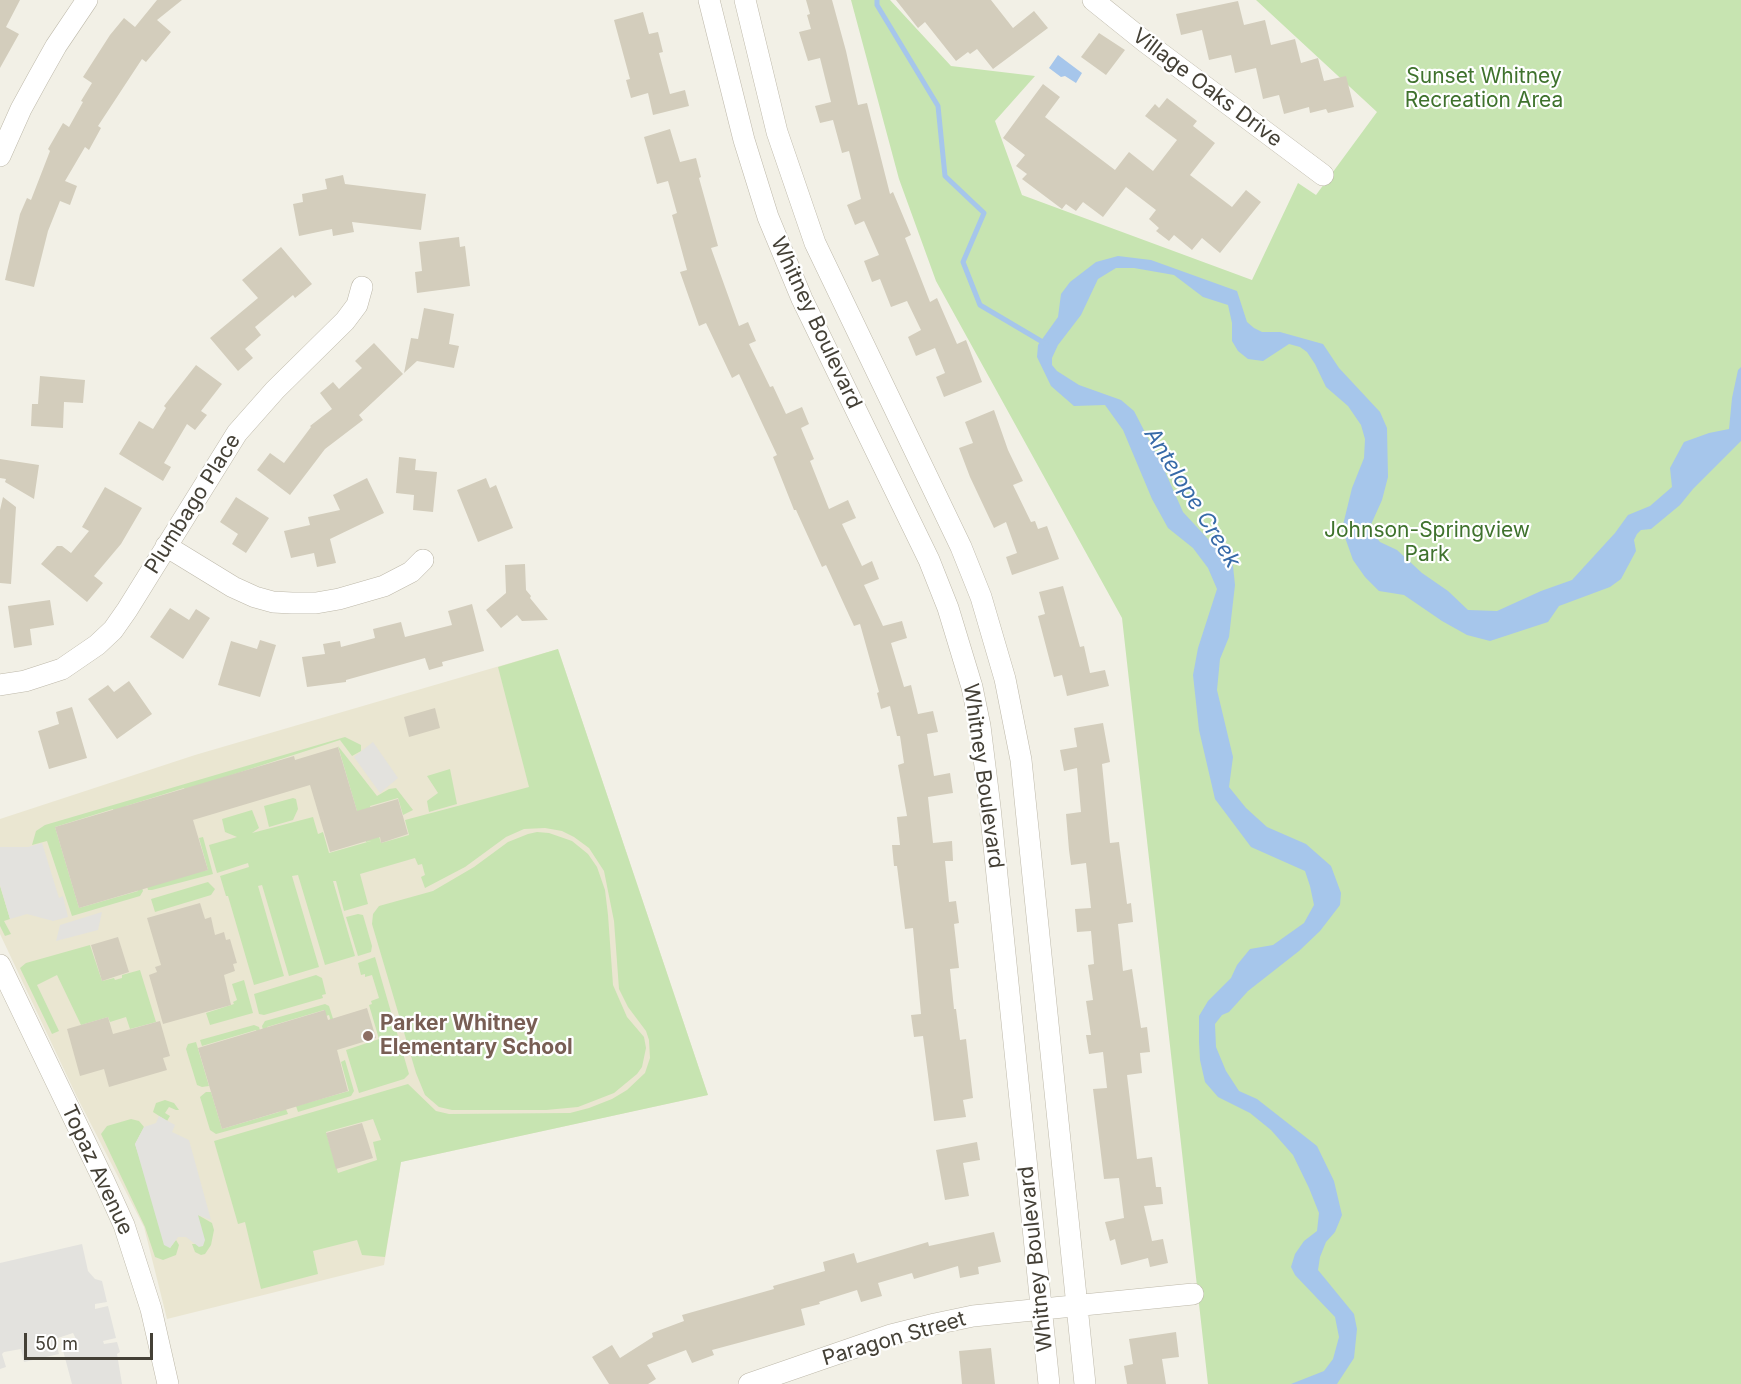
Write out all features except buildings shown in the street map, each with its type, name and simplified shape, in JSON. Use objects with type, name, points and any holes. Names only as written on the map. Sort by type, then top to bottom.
[{"type":"street","points":[[0,156],[38,78],[87,0]]},
{"type":"street","name":"Whitney Boulevard","points":[[709,0],[744,140],[768,217],[802,299],[929,560],[951,618],[972,687],[980,726],[990,807],[1049,1384]]},
{"type":"street","name":"Whitney Boulevard","points":[[745,0],[777,132],[815,243],[961,547],[984,607],[1005,679],[1022,770],[1085,1384]]},
{"type":"street","name":"Village Oaks Drive","points":[[1093,0],[1323,175]]},
{"type":"street","name":"Plumbago Place","points":[[0,685],[45,676],[80,658],[113,630],[237,434],[275,390],[345,321],[357,305],[362,287]]},
{"type":"street","points":[[166,546],[233,587],[273,602],[327,601],[384,586],[405,576],[423,560]]},
{"type":"street","name":"Topaz Avenue","points":[[0,965],[124,1225],[151,1309],[168,1384]]},
{"type":"street","name":"Paragon Street","points":[[749,1384],[891,1335],[973,1316],[1193,1294]]},
{"type":"shaded area","name":"Parker Whitney Elementary School","points":[[558,649],[708,1095],[401,1162],[384,1265],[167,1319],[144,1227],[77,1097],[0,934],[0,819],[195,755]]},
{"type":"shaded area","points":[[373,742],[398,778],[380,793],[354,757]]},
{"type":"shaded area","points":[[42,843],[59,898],[63,896],[68,917],[53,921],[27,914],[10,919],[0,885],[0,847],[28,847]]},
{"type":"shaded area","points":[[102,912],[98,930],[56,941],[60,925]]},
{"type":"shaded area","points":[[159,1116],[175,1125],[172,1132],[189,1140],[211,1220],[198,1215],[205,1240],[203,1246],[199,1247],[186,1237],[178,1237],[170,1248],[164,1245],[135,1144],[144,1127],[156,1123]]},
{"type":"shaded area","points":[[82,1244],[88,1271],[95,1279],[102,1281],[107,1302],[95,1304],[95,1309],[108,1306],[116,1338],[103,1341],[104,1344],[117,1342],[122,1384],[72,1384],[61,1343],[76,1339],[73,1333],[55,1339],[59,1354],[24,1362],[21,1349],[4,1352],[2,1354],[6,1367],[0,1369],[0,1263]]},
{"type":"green space","name":"Johnson-Springview Park","points":[[851,0],[890,0],[951,66],[1035,76],[995,121],[1022,195],[1252,280],[1298,183],[1316,195],[1377,112],[1256,0],[1741,0],[1741,1384],[1208,1384],[1122,618],[936,281],[899,179]]},
{"type":"green space","points":[[558,649],[708,1095],[401,1162],[385,1257],[362,1255],[357,1240],[313,1251],[318,1274],[261,1289],[245,1222],[238,1224],[214,1141],[408,1084],[436,1111],[449,1114],[570,1113],[612,1099],[627,1090],[645,1073],[650,1058],[649,1040],[646,1031],[628,1007],[619,989],[614,921],[604,871],[589,848],[562,831],[545,828],[524,829],[506,837],[465,867],[425,888],[421,877],[425,875],[422,864],[418,865],[415,858],[360,874],[368,904],[344,911],[336,881],[333,881],[355,956],[325,965],[298,875],[292,876],[319,967],[289,976],[262,885],[258,886],[284,976],[254,985],[220,876],[249,867],[248,863],[217,873],[209,845],[237,837],[225,832],[222,819],[252,810],[259,828],[252,833],[313,817],[318,834],[323,832],[329,853],[371,841],[366,842],[338,746],[377,796],[396,788],[413,810],[403,815],[398,798],[370,806],[381,843],[409,835],[405,820],[529,787],[498,667]],"holes":[[[373,1119],[381,1140],[373,1142],[377,1160],[338,1173],[326,1132]]]},
{"type":"green space","points":[[345,737],[361,745],[361,751],[352,756],[340,740],[185,790],[184,788],[126,806],[115,815],[113,809],[55,827],[79,908],[138,891],[122,839],[125,838],[143,891],[140,896],[72,916],[47,841],[32,845],[36,831],[45,825]]},
{"type":"green space","points":[[450,769],[457,804],[429,812],[427,801],[438,793],[427,776]]},
{"type":"green space","points":[[296,799],[298,809],[293,820],[269,827],[264,806]]},
{"type":"green space","points":[[537,832],[549,833],[572,841],[588,854],[597,867],[605,890],[613,985],[627,1017],[644,1037],[646,1048],[642,1067],[614,1093],[578,1107],[546,1110],[452,1110],[439,1107],[425,1095],[416,1073],[372,924],[373,914],[379,906],[433,891],[474,867],[508,842]]},
{"type":"green space","points":[[203,837],[213,874],[148,890],[146,882],[208,870],[199,838]]},
{"type":"green space","points":[[208,882],[215,889],[211,895],[155,912],[151,899]]},
{"type":"green space","points":[[0,886],[10,919],[4,921],[11,934],[5,936],[0,926]]},
{"type":"green space","points":[[363,915],[372,946],[371,952],[358,956],[346,917]]},
{"type":"green space","points":[[90,945],[102,981],[122,978],[122,975],[140,970],[156,1022],[130,1029],[126,1017],[110,1022],[108,1017],[81,1025],[57,975],[37,985],[59,1031],[52,1034],[20,968],[26,963]]},
{"type":"green space","points":[[375,957],[409,1074],[404,1079],[359,1093],[346,1050],[379,1039],[369,1005],[372,1004],[371,1001],[379,998],[372,975],[365,977],[365,974],[361,975],[358,963]]},
{"type":"green space","points":[[316,975],[322,978],[326,994],[322,995],[323,998],[264,1015],[259,1014],[254,994]]},
{"type":"green space","points":[[244,980],[253,1013],[210,1025],[206,1013],[234,1004],[233,1002],[237,1000],[232,984]]},
{"type":"green space","points":[[325,1004],[329,1006],[335,1025],[332,1025],[329,1015],[326,1016],[324,1010],[267,1027],[268,1033],[264,1034],[262,1026],[265,1021]]},
{"type":"green space","points":[[254,1025],[259,1027],[268,1058],[265,1061],[256,1030],[202,1046],[200,1040]]},
{"type":"green space","points":[[196,1042],[209,1086],[197,1085],[186,1049],[188,1044]]},
{"type":"green space","points":[[345,1060],[354,1091],[351,1096],[298,1112],[296,1106],[349,1091],[341,1062]]},
{"type":"green space","points":[[206,1092],[211,1092],[222,1129],[279,1112],[285,1107],[288,1114],[216,1134],[210,1130],[200,1097]]},
{"type":"green space","points":[[165,1100],[174,1103],[179,1110],[169,1107],[165,1113],[170,1116],[167,1121],[153,1112],[156,1103]]},
{"type":"green space","points":[[131,1119],[139,1121],[144,1127],[135,1144],[170,1248],[176,1240],[179,1245],[176,1255],[163,1260],[155,1257],[145,1227],[101,1134],[107,1126]]},
{"type":"green space","points":[[198,1215],[212,1223],[214,1230],[211,1245],[205,1254],[201,1255],[195,1252],[192,1244],[195,1244]]},
{"type":"water","points":[[1058,55],[1082,73],[1076,83],[1065,76],[1061,77],[1049,68]]},
{"type":"water","points":[[1118,256],[1151,260],[1237,291],[1247,322],[1254,328],[1262,332],[1280,332],[1323,344],[1339,368],[1380,412],[1387,428],[1388,477],[1382,500],[1369,529],[1380,542],[1397,550],[1468,610],[1497,611],[1572,580],[1615,533],[1628,515],[1650,506],[1672,487],[1670,468],[1684,442],[1729,429],[1732,398],[1738,370],[1741,367],[1741,441],[1680,505],[1651,529],[1641,530],[1637,534],[1634,540],[1636,551],[1621,579],[1610,587],[1559,606],[1548,622],[1490,641],[1467,635],[1404,595],[1379,591],[1353,560],[1342,529],[1352,488],[1364,458],[1365,439],[1361,425],[1348,406],[1326,387],[1315,364],[1307,352],[1300,347],[1289,344],[1263,361],[1248,359],[1238,351],[1232,341],[1232,323],[1228,305],[1203,297],[1174,275],[1134,268],[1116,268],[1098,279],[1081,315],[1058,345],[1052,358],[1052,365],[1057,371],[1079,385],[1121,400],[1134,411],[1183,512],[1233,566],[1235,585],[1229,637],[1220,659],[1217,690],[1233,757],[1229,787],[1246,808],[1267,827],[1306,844],[1331,866],[1341,893],[1340,905],[1320,931],[1299,951],[1248,991],[1215,1024],[1216,1047],[1226,1071],[1239,1091],[1257,1099],[1317,1146],[1334,1181],[1342,1215],[1335,1232],[1326,1242],[1318,1270],[1354,1314],[1357,1329],[1354,1358],[1337,1384],[1291,1384],[1324,1371],[1333,1359],[1339,1337],[1335,1317],[1295,1275],[1291,1267],[1295,1254],[1304,1241],[1317,1231],[1319,1213],[1309,1188],[1293,1155],[1271,1130],[1250,1113],[1218,1097],[1205,1082],[1199,1042],[1199,1016],[1208,1001],[1231,978],[1237,965],[1250,949],[1273,945],[1304,923],[1314,905],[1310,886],[1305,871],[1251,847],[1215,799],[1199,730],[1193,675],[1198,648],[1217,589],[1208,568],[1193,548],[1168,528],[1152,499],[1123,430],[1105,405],[1074,406],[1051,386],[1037,357],[1038,345],[1058,317],[1061,294],[1070,282],[1096,262]]},
{"type":"waterway","points":[[877,0],[877,5],[938,106],[945,176],[984,213],[963,262],[980,305],[1046,344]]},
{"type":"place","name":"Parker Whitney Elementary School","points":[[368,1036]]},
{"type":"park label","name":"Sunset Whitney Recreation Area","points":[[1484,89]]},
{"type":"water label","name":"Antelope Creek","points":[[1192,498]]}]
